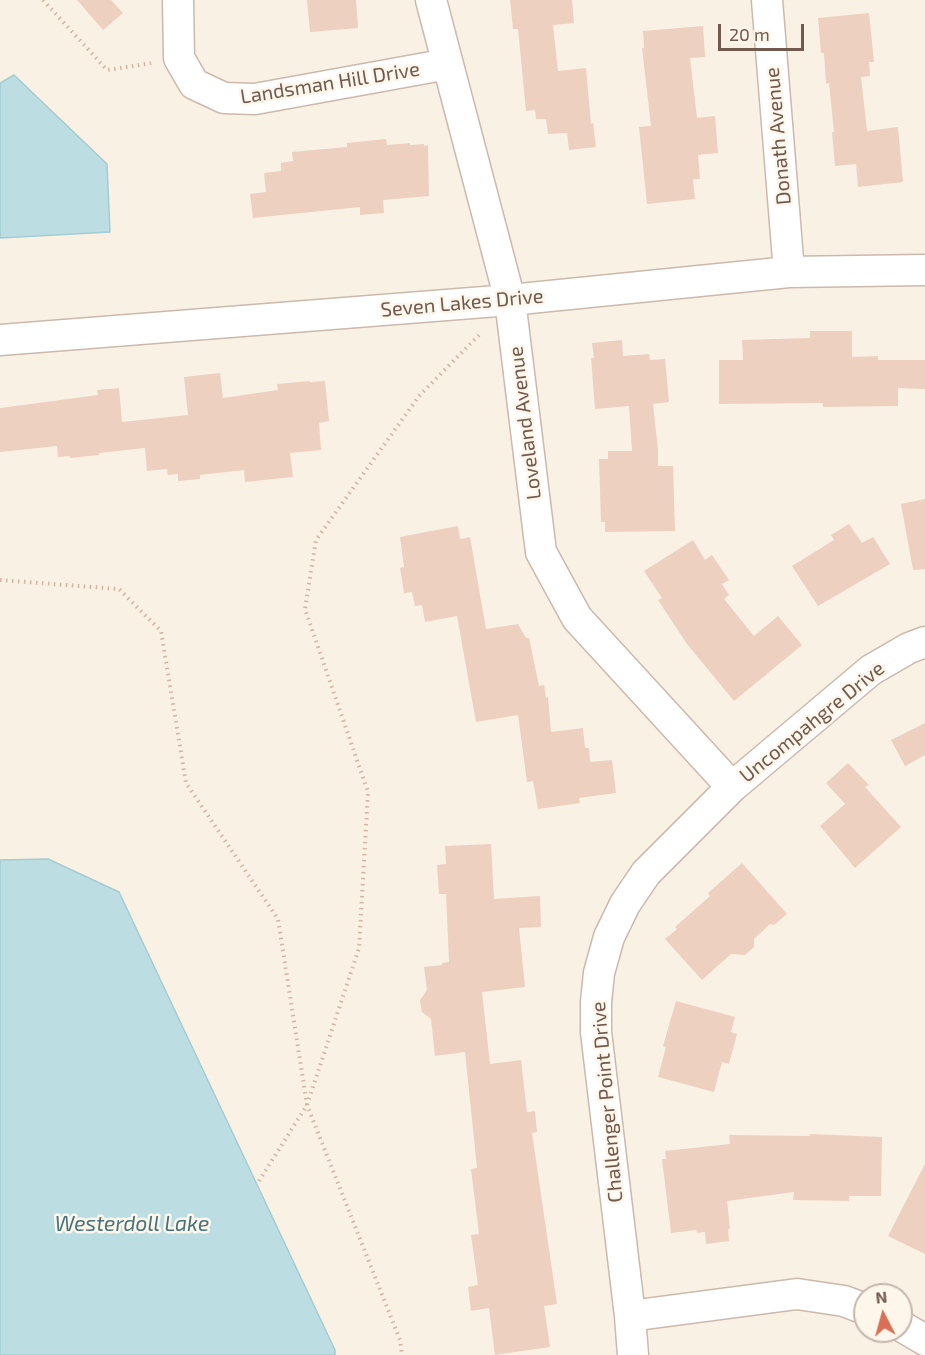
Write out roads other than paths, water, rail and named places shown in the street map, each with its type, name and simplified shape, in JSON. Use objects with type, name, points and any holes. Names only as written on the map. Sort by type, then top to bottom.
[{"type":"street","name":"Landsman Hill Drive","points":[[178,0],[179,58],[194,84],[224,98],[255,99],[448,64]]},
{"type":"street","name":"Loveland Avenue","points":[[431,0],[510,300],[541,552],[577,618],[732,788]]},
{"type":"street","name":"Donath Avenue","points":[[767,0],[789,272]]},
{"type":"street","name":"Seven Lakes Drive","points":[[0,340],[510,300],[789,272],[925,270]]},
{"type":"street","name":"Uncompahgre Drive","points":[[732,788],[871,670],[909,648],[925,642]]},
{"type":"street","name":"Challenger Point Drive","points":[[633,1355],[596,1032],[599,973],[609,937],[625,904],[646,873],[732,788]]},
{"type":"street","points":[[630,1316],[797,1294],[853,1304]]},
{"type":"water","points":[[14,75],[107,164],[110,232],[0,238],[0,83]]},
{"type":"water","name":"Westerdoll Lake","points":[[48,859],[119,892],[335,1350],[335,1355],[0,1355],[0,860]]}]
